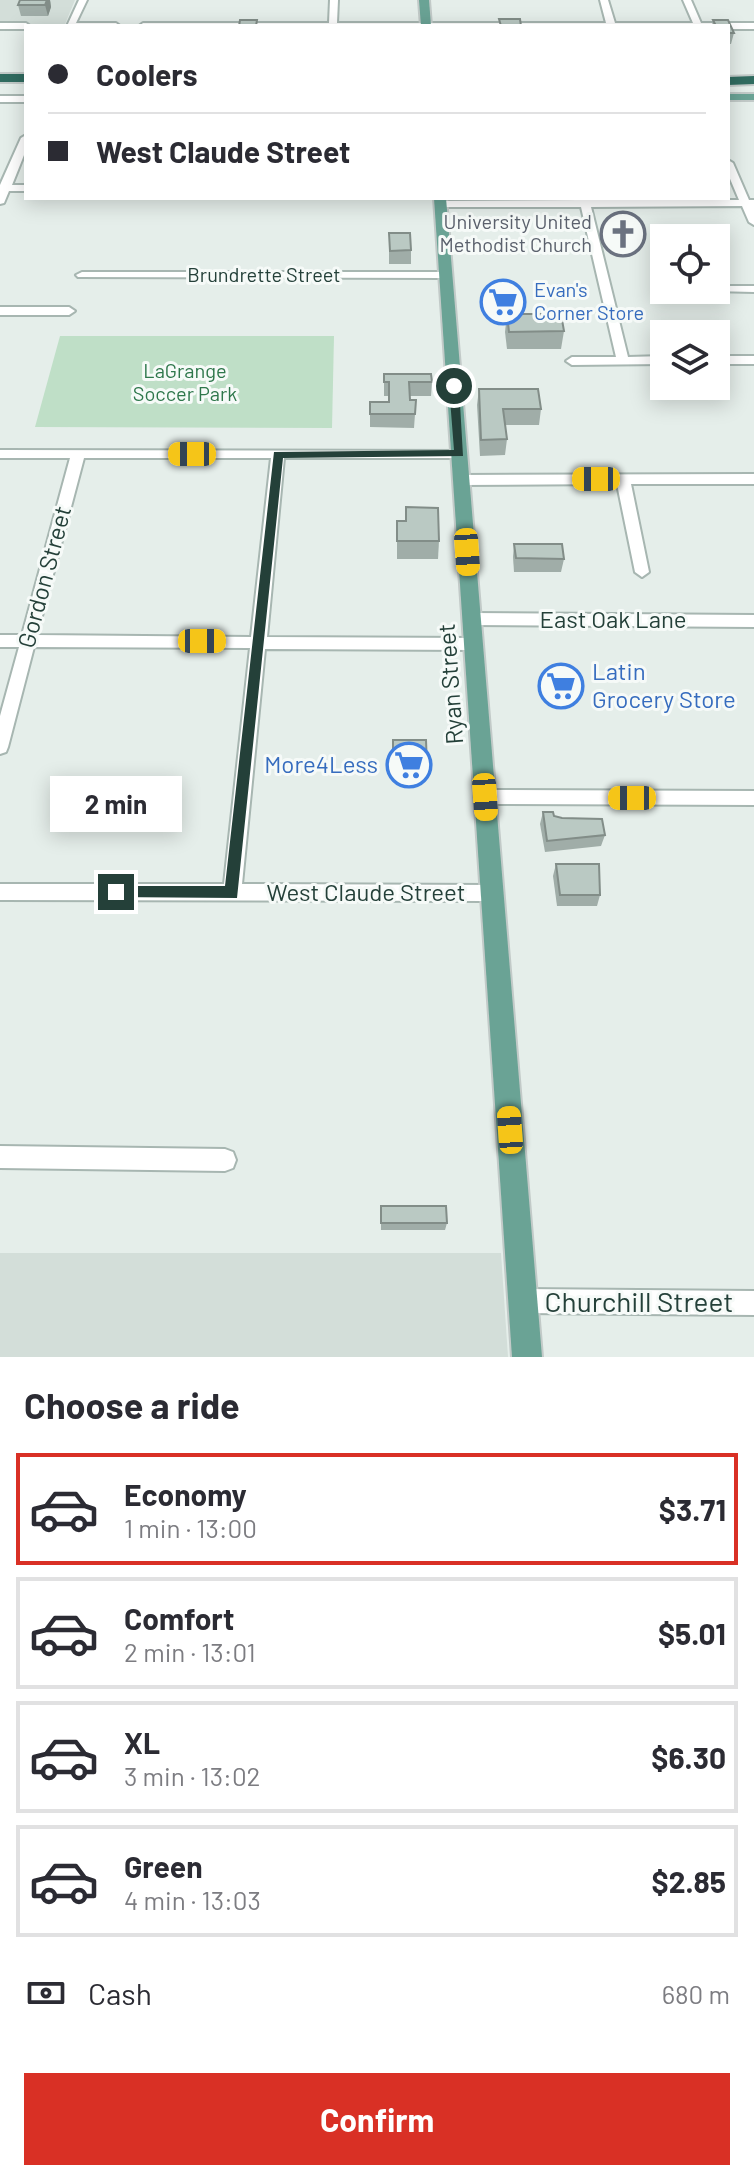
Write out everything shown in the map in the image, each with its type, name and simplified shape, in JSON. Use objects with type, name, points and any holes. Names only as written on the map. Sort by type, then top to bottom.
[{"type":"highway","points":[[730,69],[754,68]]},
{"type":"highway","points":[[0,69],[24,69]]},
{"type":"highway","points":[[0,78],[24,78]]},
{"type":"highway","points":[[730,79],[754,78]]},
{"type":"main road","points":[[424,0],[426,24]]},
{"type":"main road","points":[[730,97],[754,97]]},
{"type":"main road","name":"Ryan Street","points":[[440,201],[527,1357]]},
{"type":"street","points":[[72,24],[83,0]]},
{"type":"street","points":[[333,24],[334,0]]},
{"type":"street","points":[[604,0],[610,24]]},
{"type":"street","points":[[687,0],[697,24]]},
{"type":"street","points":[[0,26],[24,26]]},
{"type":"street","points":[[730,26],[754,26]]},
{"type":"street","points":[[0,99],[24,99]]},
{"type":"street","points":[[0,201],[24,142]]},
{"type":"street","points":[[730,167],[750,203],[754,222]]},
{"type":"street","points":[[3,188],[24,188]]},
{"type":"street","points":[[440,201],[750,203]]},
{"type":"street","points":[[584,201],[623,361]]},
{"type":"street","name":"Brundrette Street","points":[[82,275],[446,275]]},
{"type":"street","points":[[730,289],[754,289]]},
{"type":"street","points":[[0,311],[69,311]]},
{"type":"street","points":[[572,361],[650,360]]},
{"type":"street","points":[[730,360],[754,360]]},
{"type":"street","points":[[0,454],[459,454]]},
{"type":"street","name":"Gordon Street","points":[[0,747],[78,454]]},
{"type":"street","points":[[232,893],[278,454]]},
{"type":"street","points":[[623,479],[642,572]]},
{"type":"street","points":[[461,480],[754,479]]},
{"type":"street","name":"East Oak Lane","points":[[472,619],[754,621]]},
{"type":"street","points":[[0,641],[474,644]]},
{"type":"street","points":[[485,797],[754,798]]},
{"type":"street","name":"West Claude Street","points":[[0,892],[492,893]]},
{"type":"street","points":[[0,1157],[225,1160]]},
{"type":"street","name":"Churchill Street","points":[[523,1301],[754,1303]]},
{"type":"shaded area","points":[[0,0],[75,0],[65,24],[0,24]]},
{"type":"shaded area","points":[[0,1253],[501,1253],[508,1357],[0,1357]]},
{"type":"green space","name":"LaGrange Soccer Park","points":[[60,336],[334,336],[332,428],[35,427]]},
{"type":"building","points":[[20,0],[47,0],[45,5],[18,5]]},
{"type":"building","points":[[499,19],[520,19],[521,24],[500,24]]},
{"type":"building","points":[[240,20],[257,20],[256,24],[239,24]]},
{"type":"building","points":[[713,20],[728,20],[730,24],[715,24]]},
{"type":"building","points":[[389,233],[410,233],[411,250],[390,251]]},
{"type":"building","points":[[507,314],[561,314],[564,331],[509,332]]},
{"type":"building","points":[[384,374],[431,374],[432,382],[409,382],[410,400],[416,400],[415,414],[370,414],[370,402],[389,402],[389,382],[384,382]]},
{"type":"building","points":[[479,389],[538,389],[541,409],[503,409],[507,439],[481,440]]},
{"type":"building","points":[[406,507],[438,508],[439,541],[397,541],[397,521],[406,521]]},
{"type":"building","points":[[514,544],[562,544],[564,559],[516,558]]},
{"type":"building","points":[[393,740],[426,740],[427,766],[393,765]]},
{"type":"building","points":[[543,812],[553,812],[554,816],[562,818],[602,819],[605,835],[547,841]]},
{"type":"building","points":[[556,864],[599,864],[600,895],[560,895]]},
{"type":"building","points":[[381,1206],[446,1206],[447,1223],[381,1223]]},
{"type":"place","name":"University United Methodist Church","points":[[623,234]]},
{"type":"place","name":"Evan's Corner Store","points":[[503,302]]},
{"type":"place","name":"Latin Grocery Store","points":[[561,686]]},
{"type":"place","name":"More4Less","points":[[409,765]]},
{"type":"route","points":[[116,892],[232,893],[278,454],[459,454],[454,386]]}]
